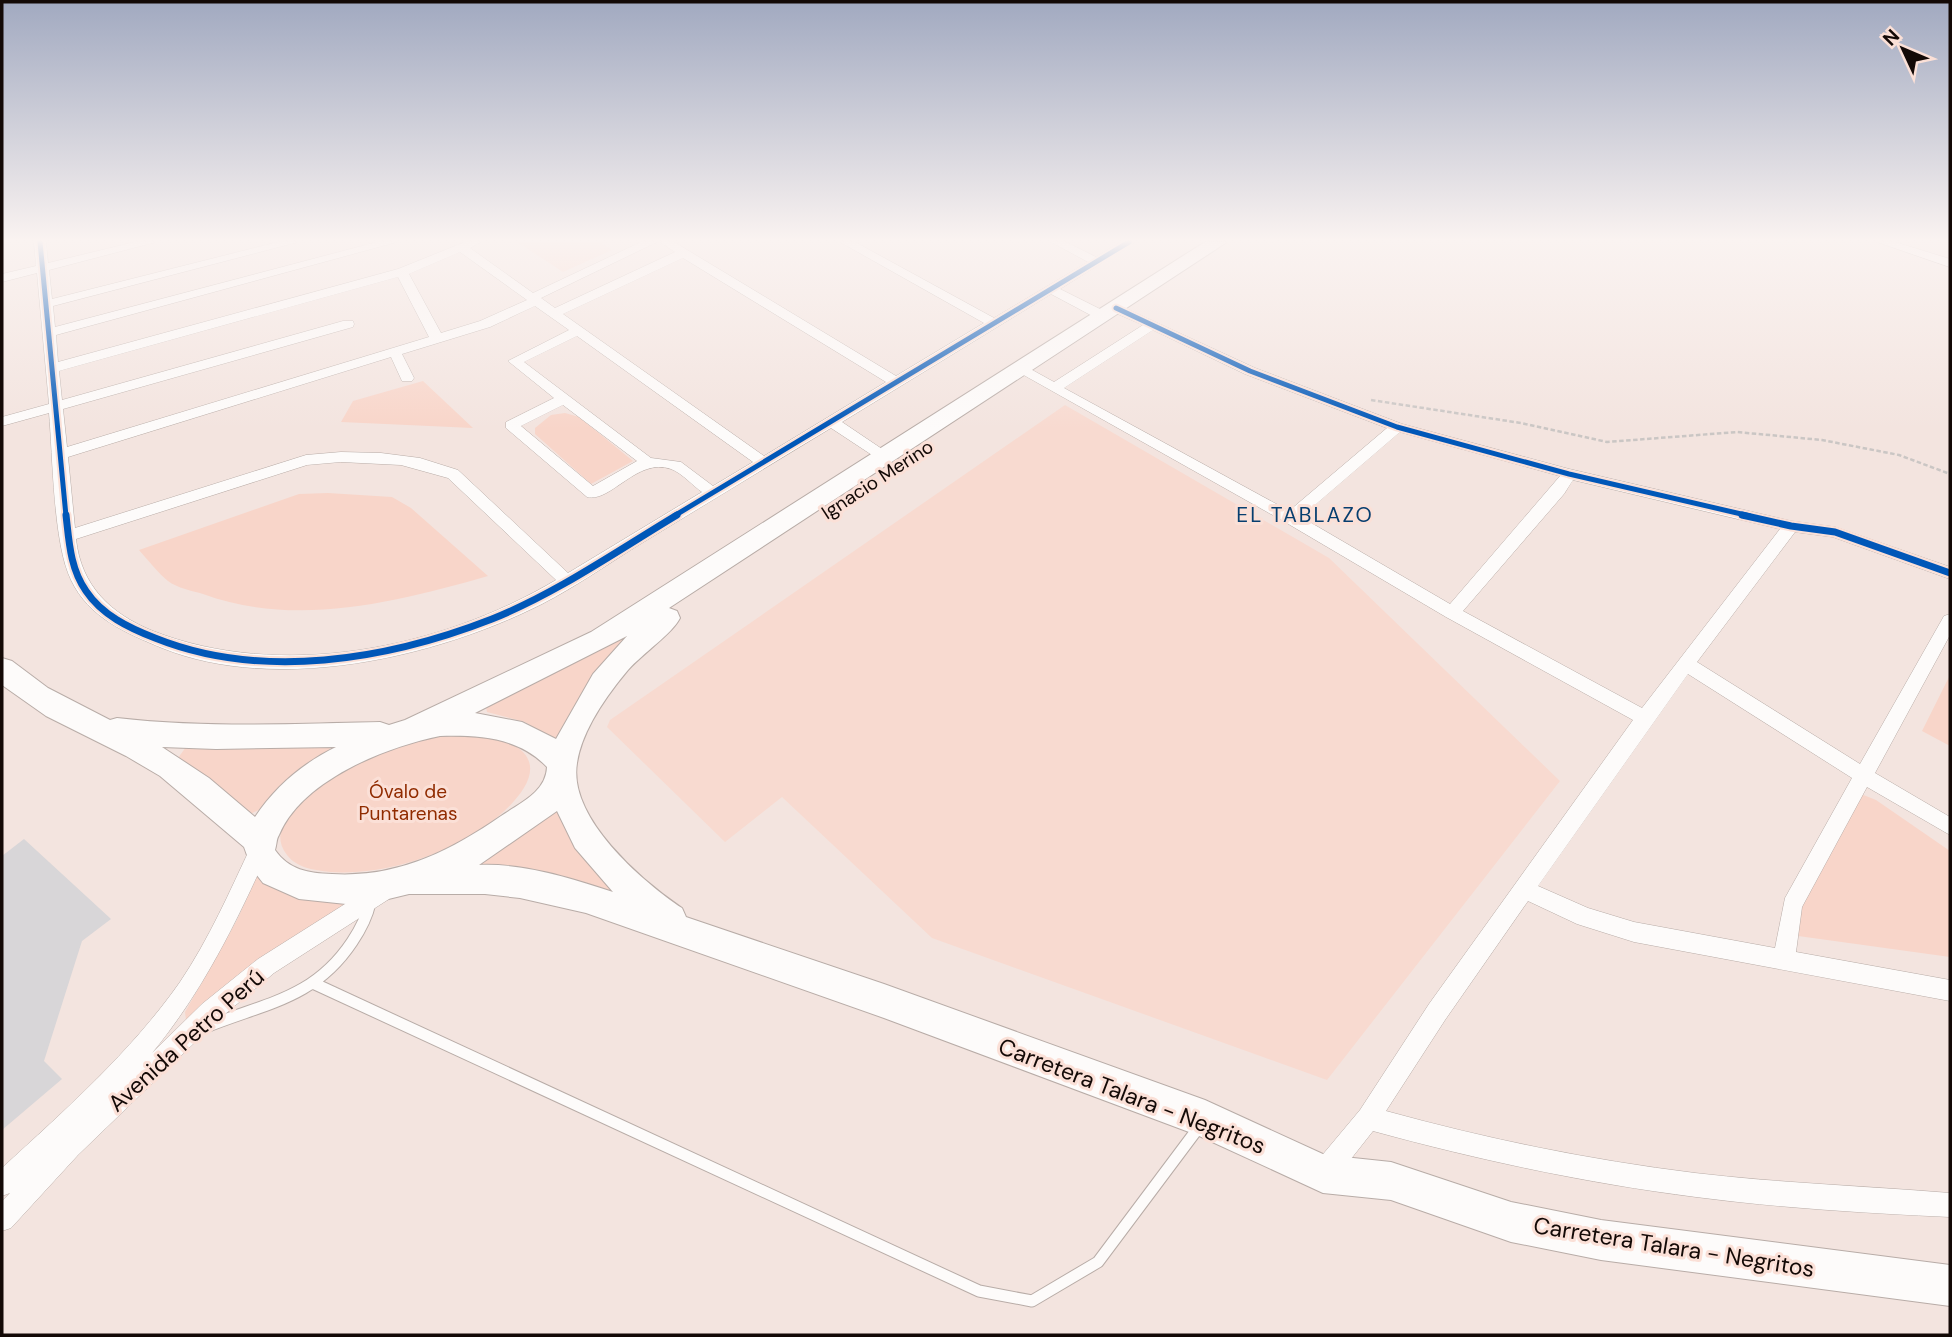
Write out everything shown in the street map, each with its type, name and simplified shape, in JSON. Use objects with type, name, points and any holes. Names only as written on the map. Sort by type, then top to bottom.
[{"type":"main road","points":[[1125,316],[1139,304]]},
{"type":"main road","name":"Ignacio Merino","points":[[391,889],[447,867],[503,833],[551,796],[558,787],[567,744],[600,685],[643,634],[1036,378],[1143,304]]},
{"type":"main road","points":[[693,933],[586,898],[520,883],[485,879],[347,891],[298,886],[279,877],[267,867],[261,846],[265,830],[278,811],[321,771],[354,751],[406,731],[546,667],[628,623],[883,456],[1036,378]]},
{"type":"main road","points":[[2,669],[19,685],[93,727],[155,757],[183,776],[261,846]]},
{"type":"main road","points":[[93,727],[198,738],[257,739],[406,731],[469,724],[494,727],[537,740],[553,751],[562,769],[570,808],[587,839],[635,892],[693,933]]},
{"type":"main road","name":"Carretera Talara - Negritos","points":[[693,933],[1205,1119],[1323,1174],[1391,1181],[1511,1222],[1601,1240],[1950,1286]]},
{"type":"street","points":[[46,304],[68,536],[75,574],[84,591],[107,614],[174,647],[204,655],[244,659],[327,660],[423,643],[508,614],[568,582],[1027,304]]},
{"type":"street","points":[[49,333],[157,304]]},
{"type":"street","points":[[53,368],[284,304]]},
{"type":"street","points":[[419,304],[437,339]]},
{"type":"street","points":[[60,454],[485,324],[523,304]]},
{"type":"street","points":[[541,304],[764,463]]},
{"type":"street","points":[[553,314],[573,304]]},
{"type":"street","points":[[768,304],[897,383]]},
{"type":"street","points":[[959,304],[995,324]]},
{"type":"street","points":[[1094,304],[1250,371],[1397,427],[1569,474],[1791,526],[1857,537],[1950,573]]},
{"type":"street","points":[[2,422],[348,324]]},
{"type":"street","points":[[577,331],[516,361],[647,462],[676,465],[713,493]]},
{"type":"street","points":[[396,352],[407,378]]},
{"type":"street","points":[[1036,378],[1290,518],[1452,613],[1645,718]]},
{"type":"street","points":[[562,399],[511,425],[592,493],[647,462]]},
{"type":"street","points":[[832,422],[883,456]]},
{"type":"street","points":[[1290,518],[1397,427]]},
{"type":"street","points":[[68,536],[306,460],[332,456],[419,463],[437,466],[453,474],[568,582]]},
{"type":"street","points":[[1452,613],[1559,490],[1569,474]]},
{"type":"street","points":[[1323,1174],[1368,1118],[1437,1012],[1645,718],[1791,526]]},
{"type":"street","points":[[1784,962],[1792,905],[1950,620]]},
{"type":"street","points":[[1686,664],[1950,827]]},
{"type":"street","name":"Avenida Petro Perú","points":[[2,1184],[123,1068],[177,1003],[229,914],[261,846]]},
{"type":"street","name":"Avenida Petro Perú","points":[[2,1219],[70,1147],[210,1012],[266,967],[391,889]]},
{"type":"street","points":[[1524,889],[1584,917],[1634,932],[1950,991]]},
{"type":"street","points":[[1368,1118],[1427,1135],[1586,1167],[1696,1185],[1950,1205]]},
{"type":"lane","points":[[185,1036],[315,984],[338,960],[370,910],[391,889]]},
{"type":"lane","points":[[315,984],[979,1291],[1032,1301],[1098,1262],[1205,1119]]},
{"type":"path","points":[[1360,398],[1521,423],[1607,442],[1737,432],[1809,439],[1899,455],[1950,474]]},
{"type":"shaded area","points":[[1065,405],[1329,558],[1560,781],[1327,1080],[932,938],[782,797],[725,842],[607,727],[610,720]]},
{"type":"green space","points":[[423,381],[473,428],[341,422],[353,401]]},
{"type":"green space","points":[[565,413],[579,417],[633,461],[591,484],[535,434],[535,428],[551,415]]},
{"type":"green space","points":[[299,494],[392,497],[411,508],[488,576],[418,595],[346,608],[274,609],[238,604],[176,586],[139,550]]},
{"type":"green space","points":[[633,633],[560,739],[554,740],[525,722],[487,712],[486,707]]},
{"type":"green space","points":[[1950,675],[1950,746],[1922,731]]},
{"type":"green space","name":"Óvalo de Puntarenas","points":[[443,735],[491,736],[515,746],[527,758],[530,772],[525,787],[514,801],[483,828],[418,860],[383,869],[324,871],[301,866],[287,855],[280,835],[288,816],[335,770],[378,751]]},
{"type":"green space","points":[[330,742],[328,752],[284,782],[263,808],[248,815],[178,758],[186,747]]},
{"type":"green space","points":[[1856,792],[1876,800],[1950,851],[1950,957],[1791,935],[1790,898]]},
{"type":"green space","points":[[558,807],[618,895],[478,871],[475,860]]},
{"type":"green space","points":[[258,874],[358,895],[186,1020],[185,1012],[237,920]]},
{"type":"building","points":[[24,839],[111,919],[82,941],[44,1061],[62,1079],[2,1130],[2,856]]},
{"type":"cycle path","points":[[46,304],[70,554],[74,569],[86,592],[102,609],[137,631],[183,649],[233,659],[285,662],[338,658],[392,649],[444,636],[537,599],[1026,304]]},
{"type":"cycle path","points":[[1116,308],[1250,371],[1397,427],[1569,474],[1791,526],[1835,532],[1950,573]]},
{"type":"district","name":"EL TABLAZO","points":[[1305,515]]}]
